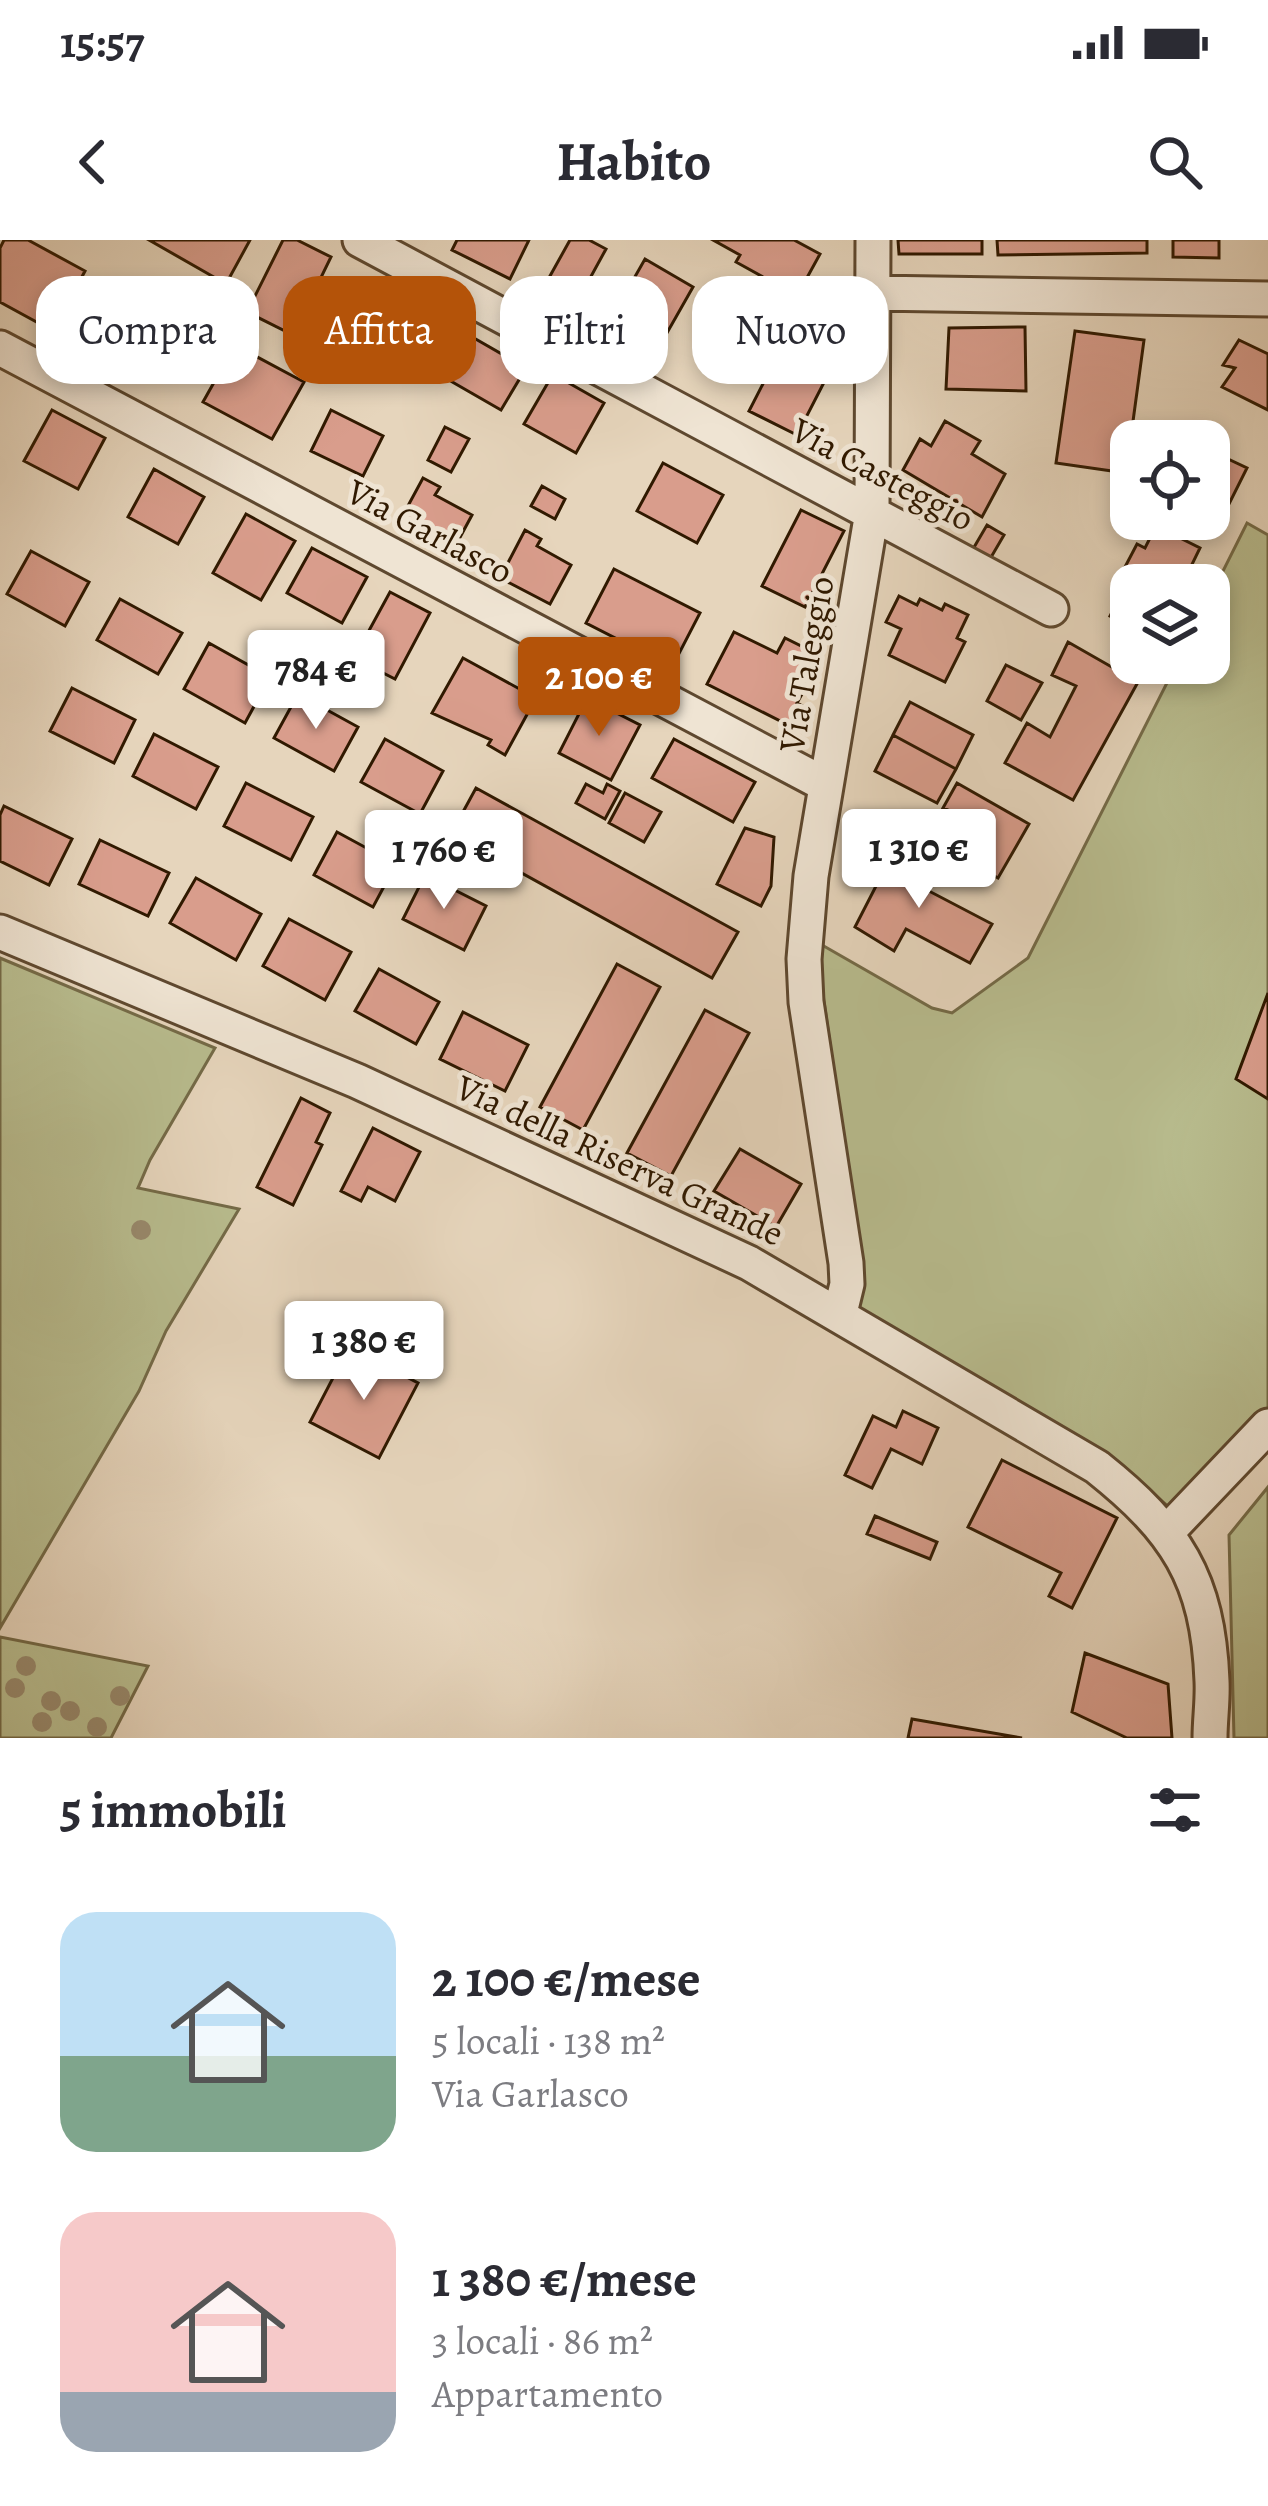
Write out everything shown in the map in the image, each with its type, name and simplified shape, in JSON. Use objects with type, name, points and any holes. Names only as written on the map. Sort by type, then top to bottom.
[{"type":"street","name":"Via Casteggio","points":[[361,240],[1052,609]]},
{"type":"street","name":"Via Taleggio","points":[[872,276],[873,240]]},
{"type":"street","points":[[888,293],[1268,299]]},
{"type":"street","name":"Via Garlasco","points":[[0,348],[824,784]]},
{"type":"street","name":"Via Taleggio","points":[[840,1313],[846,1263],[804,972],[824,784],[872,512],[872,384]]},
{"type":"street","name":"Via della Riserva Grande","points":[[0,932],[489,1140],[764,1270],[1097,1466],[1168,1532],[1187,1562],[1198,1594],[1212,1682],[1210,1738]]},
{"type":"street","points":[[1168,1532],[1268,1426]]},
{"type":"green space","points":[[1247,523],[1268,535],[1268,1409],[1175,1512],[1111,1459],[858,1310],[864,1284],[821,980],[822,945],[932,1008],[952,1013],[1028,958],[1166,684],[1230,684],[1226,564]]},
{"type":"green space","points":[[0,958],[215,1048],[138,1188],[239,1209],[0,1628]]},
{"type":"green space","points":[[1268,1487],[1268,1738],[1234,1738],[1229,1535]]},
{"type":"green space","points":[[0,1637],[148,1666],[111,1738],[0,1738]]},
{"type":"building","points":[[4,240],[28,240],[85,271],[82,276],[36,276],[36,322],[0,302]]},
{"type":"building","points":[[149,240],[250,240],[230,276],[212,276]]},
{"type":"building","points":[[283,240],[297,240],[331,257],[322,276],[283,276],[283,330],[259,318],[259,288]]},
{"type":"building","points":[[457,240],[529,240],[511,276],[452,250]]},
{"type":"building","points":[[570,240],[589,240],[606,249],[591,276],[550,276]]},
{"type":"building","points":[[713,240],[794,240],[820,254],[808,276],[761,276],[736,262],[740,255]]},
{"type":"building","points":[[898,240],[982,240],[982,254],[899,254]]},
{"type":"building","points":[[997,240],[1147,240],[1147,253],[998,255]]},
{"type":"building","points":[[1173,240],[1219,240],[1219,258],[1173,257]]},
{"type":"building","points":[[645,259],[692,286],[668,331],[668,276],[635,276]]},
{"type":"building","points":[[1025,327],[1026,391],[946,389],[949,328]]},
{"type":"building","points":[[1075,331],[1144,340],[1133,420],[1110,420],[1110,471],[1056,463]]},
{"type":"building","points":[[476,339],[500,353],[500,384],[516,384],[501,410],[456,384],[476,384]]},
{"type":"building","points":[[1239,340],[1268,354],[1268,410],[1222,387],[1235,368],[1223,365]]},
{"type":"building","points":[[259,358],[283,371],[283,384],[303,384],[272,439],[203,402],[213,384],[259,384]]},
{"type":"building","points":[[547,384],[571,384],[604,403],[576,453],[524,424]]},
{"type":"building","points":[[763,384],[823,384],[797,435],[749,411]]},
{"type":"building","points":[[52,410],[105,438],[78,489],[24,461]]},
{"type":"building","points":[[331,410],[383,436],[363,476],[311,451]]},
{"type":"building","points":[[945,421],[980,441],[972,454],[1005,474],[982,517],[903,470],[920,439],[931,446]]},
{"type":"building","points":[[445,427],[469,439],[451,472],[428,460]]},
{"type":"building","points":[[1230,460],[1247,468],[1230,502]]},
{"type":"building","points":[[663,463],[723,495],[697,543],[637,511]]},
{"type":"building","points":[[154,469],[204,497],[178,544],[128,517]]},
{"type":"building","points":[[423,478],[440,487],[435,495],[472,515],[450,556],[396,528]]},
{"type":"building","points":[[542,486],[565,499],[555,519],[531,506]]},
{"type":"building","points":[[801,510],[844,531],[805,607],[762,586]]},
{"type":"building","points":[[246,514],[295,541],[261,600],[213,573]]},
{"type":"building","points":[[987,525],[1004,535],[990,559],[973,549]]},
{"type":"building","points":[[525,530],[541,539],[537,546],[571,565],[550,604],[500,578]]},
{"type":"building","points":[[1149,540],[1184,540],[1200,548],[1192,564],[1127,564],[1137,544],[1145,548]]},
{"type":"building","points":[[312,548],[367,577],[342,623],[287,593]]},
{"type":"building","points":[[31,551],[89,582],[65,626],[7,594]]},
{"type":"building","points":[[614,569],[700,613],[672,667],[586,623]]},
{"type":"building","points":[[390,592],[430,613],[395,679],[354,658]]},
{"type":"building","points":[[899,596],[917,605],[920,599],[942,610],[945,604],[968,615],[957,638],[965,642],[945,682],[889,655],[901,629],[886,622]]},
{"type":"building","points":[[120,599],[182,633],[158,674],[97,640]]},
{"type":"building","points":[[734,632],[777,653],[785,638],[813,652],[798,683],[806,687],[797,703],[810,710],[800,731],[707,684]]},
{"type":"building","points":[[1068,642],[1110,666],[1110,684],[1137,684],[1073,800],[1005,763],[1027,723],[1050,737],[1076,686],[1052,675]]},
{"type":"building","points":[[209,643],[270,677],[245,723],[184,689]]},
{"type":"building","points":[[463,658],[536,698],[505,755],[488,745],[491,740],[432,713]]},
{"type":"building","points":[[1006,665],[1042,683],[1021,720],[987,701]]},
{"type":"building","points":[[72,688],[135,720],[114,763],[50,731]]},
{"type":"building","points":[[298,694],[358,727],[334,771],[274,738]]},
{"type":"building","points":[[587,698],[640,725],[611,780],[559,753]]},
{"type":"building","points":[[910,702],[973,735],[956,769],[893,735]]},
{"type":"building","points":[[154,734],[218,767],[196,809],[133,776]]},
{"type":"building","points":[[893,735],[956,769],[937,803],[875,771]]},
{"type":"building","points":[[385,739],[443,771],[420,814],[361,782]]},
{"type":"building","points":[[674,739],[755,782],[733,822],[652,778]]},
{"type":"building","points":[[246,783],[313,817],[291,860],[224,826]]},
{"type":"building","points":[[957,783],[1029,824],[998,878],[931,840]]},
{"type":"building","points":[[586,784],[603,793],[607,784],[620,791],[605,819],[576,803]]},
{"type":"building","points":[[476,788],[738,932],[712,978],[451,834]]},
{"type":"building","points":[[625,793],[661,812],[644,842],[609,823]]},
{"type":"building","points":[[4,806],[72,839],[49,885],[0,861]]},
{"type":"building","points":[[745,828],[774,837],[771,886],[761,906],[717,884]]},
{"type":"building","points":[[337,832],[396,864],[373,907],[314,875]]},
{"type":"building","points":[[100,840],[169,873],[148,916],[79,884]]},
{"type":"building","points":[[895,849],[937,872],[927,890],[992,924],[970,963],[906,929],[894,951],[855,927]]},
{"type":"building","points":[[425,875],[486,906],[464,950],[403,919]]},
{"type":"building","points":[[196,878],[261,914],[236,960],[170,923]]},
{"type":"building","points":[[289,919],[351,952],[325,1000],[263,966]]},
{"type":"building","points":[[617,964],[660,987],[583,1130],[540,1107]]},
{"type":"building","points":[[379,969],[439,1002],[416,1044],[355,1011]]},
{"type":"building","points":[[1268,993],[1268,1099],[1236,1079]]},
{"type":"building","points":[[705,1010],[749,1033],[671,1176],[627,1153]]},
{"type":"building","points":[[463,1012],[528,1045],[505,1091],[440,1059]]},
{"type":"building","points":[[301,1098],[330,1113],[316,1142],[322,1145],[293,1205],[257,1187]]},
{"type":"building","points":[[373,1128],[420,1152],[395,1201],[368,1187],[361,1201],[341,1191]]},
{"type":"building","points":[[740,1149],[801,1184],[776,1227],[714,1191]]},
{"type":"building","points":[[349,1347],[418,1383],[379,1458],[310,1422]]},
{"type":"building","points":[[903,1411],[938,1428],[922,1464],[891,1449],[872,1488],[845,1475],[873,1416],[896,1427]]},
{"type":"building","points":[[1002,1460],[1117,1518],[1072,1608],[1049,1596],[1061,1573],[968,1527]]},
{"type":"building","points":[[875,1516],[937,1542],[930,1559],[867,1534]]},
{"type":"building","points":[[1085,1653],[1168,1684],[1172,1738],[1127,1738],[1072,1712]]},
{"type":"building","points":[[912,1719],[1022,1738],[908,1738]]}]
